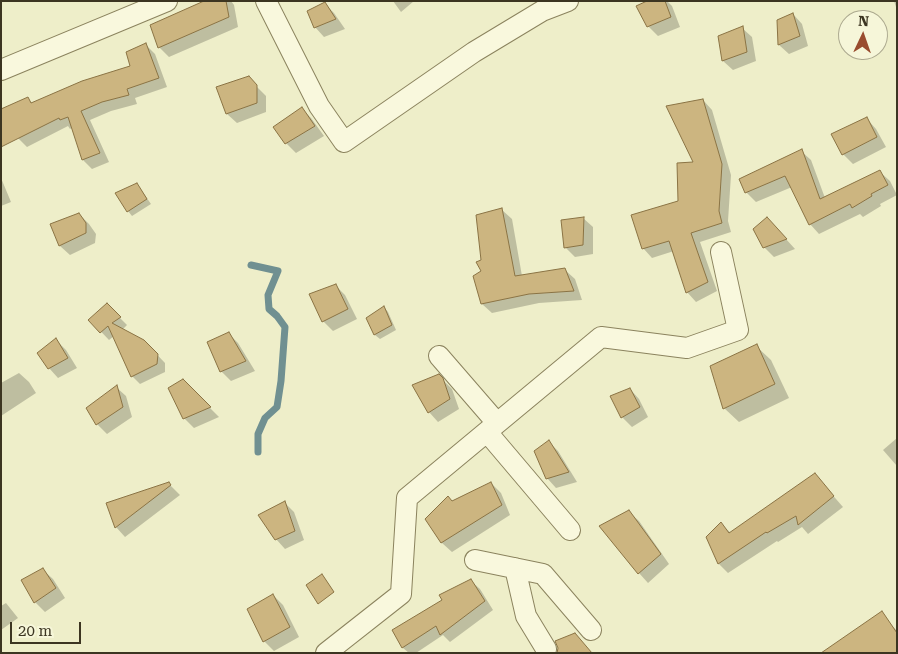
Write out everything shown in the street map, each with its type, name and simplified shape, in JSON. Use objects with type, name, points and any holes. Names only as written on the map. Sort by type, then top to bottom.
[{"type":"street","points":[[1,70],[167,1]]},
{"type":"street","points":[[266,1],[319,106],[344,142],[474,52],[542,10],[568,1]]},
{"type":"street","points":[[326,653],[401,594],[407,498],[601,337],[687,348],[738,330],[721,252]]},
{"type":"street","points":[[439,356],[570,530]]},
{"type":"street","points":[[475,560],[543,574],[591,630]]},
{"type":"street","points":[[515,568],[526,616],[546,649]]},
{"type":"building","points":[[204,1],[226,1],[229,17],[158,48],[150,25]]},
{"type":"building","points":[[647,1],[665,1],[671,17],[647,27],[636,6]]},
{"type":"building","points":[[325,2],[336,19],[314,28],[307,11]]},
{"type":"building","points":[[793,13],[800,36],[778,45],[777,20]]},
{"type":"building","points":[[743,26],[747,52],[722,61],[718,36]]},
{"type":"building","points":[[146,43],[159,78],[127,89],[129,95],[102,102],[81,111],[100,153],[82,160],[68,117],[60,120],[59,118],[1,147],[1,109],[28,97],[31,103],[82,81],[130,66],[126,52]]},
{"type":"building","points":[[249,76],[257,85],[257,103],[226,114],[216,87]]},
{"type":"building","points":[[703,99],[722,164],[719,211],[722,223],[691,233],[708,282],[686,293],[669,241],[642,249],[631,215],[678,201],[677,163],[693,162],[666,106]]},
{"type":"building","points":[[302,107],[315,126],[285,144],[273,127]]},
{"type":"building","points":[[867,117],[877,137],[842,155],[831,134]]},
{"type":"building","points":[[802,149],[820,199],[880,170],[888,185],[871,194],[872,196],[852,208],[850,204],[809,225],[785,176],[745,193],[739,179]]},
{"type":"building","points":[[137,183],[147,199],[127,212],[115,193]]},
{"type":"building","points":[[502,208],[515,276],[565,268],[574,291],[529,294],[481,304],[473,276],[481,271],[476,262],[481,260],[476,215]]},
{"type":"building","points":[[79,213],[86,223],[86,233],[59,246],[50,224]]},
{"type":"building","points":[[584,217],[583,245],[564,248],[561,220]]},
{"type":"building","points":[[767,217],[787,239],[763,248],[753,229]]},
{"type":"building","points":[[336,284],[348,309],[322,322],[309,294]]},
{"type":"building","points":[[107,303],[121,317],[112,323],[144,340],[158,354],[157,364],[131,377],[108,326],[100,333],[88,320]]},
{"type":"building","points":[[384,306],[392,325],[374,335],[366,318]]},
{"type":"building","points":[[229,332],[246,361],[220,372],[207,342]]},
{"type":"building","points":[[56,338],[68,358],[48,369],[37,353]]},
{"type":"building","points":[[757,344],[775,384],[723,409],[710,366]]},
{"type":"building","points":[[439,374],[443,378],[450,399],[428,413],[412,385]]},
{"type":"building","points":[[183,379],[211,407],[183,419],[168,388]]},
{"type":"building","points":[[117,385],[123,407],[96,425],[86,408]]},
{"type":"building","points":[[630,388],[640,407],[621,418],[610,396]]},
{"type":"building","points":[[549,440],[569,472],[546,479],[534,451]]},
{"type":"building","points":[[815,473],[834,496],[798,525],[796,516],[766,532],[718,564],[706,537],[721,522],[729,533]]},
{"type":"building","points":[[169,482],[171,485],[115,528],[106,503]]},
{"type":"building","points":[[491,482],[502,505],[441,543],[425,519],[448,496],[452,501]]},
{"type":"building","points":[[285,501],[295,531],[275,540],[258,515]]},
{"type":"building","points":[[629,510],[661,554],[638,574],[599,526]]},
{"type":"building","points":[[43,568],[56,588],[34,603],[21,580]]},
{"type":"building","points":[[322,574],[334,592],[318,604],[306,585]]},
{"type":"building","points":[[471,579],[485,601],[440,635],[436,626],[402,648],[392,630],[442,600],[439,595]]},
{"type":"building","points":[[273,594],[290,627],[263,642],[247,609]]},
{"type":"building","points":[[882,611],[897,633],[897,653],[821,653]]},
{"type":"building","points":[[575,633],[592,653],[557,653],[558,648],[555,641]]},
{"type":"waterway","points":[[251,265],[278,271],[268,295],[269,309],[285,327],[277,407],[265,418],[258,434],[258,452]]}]
